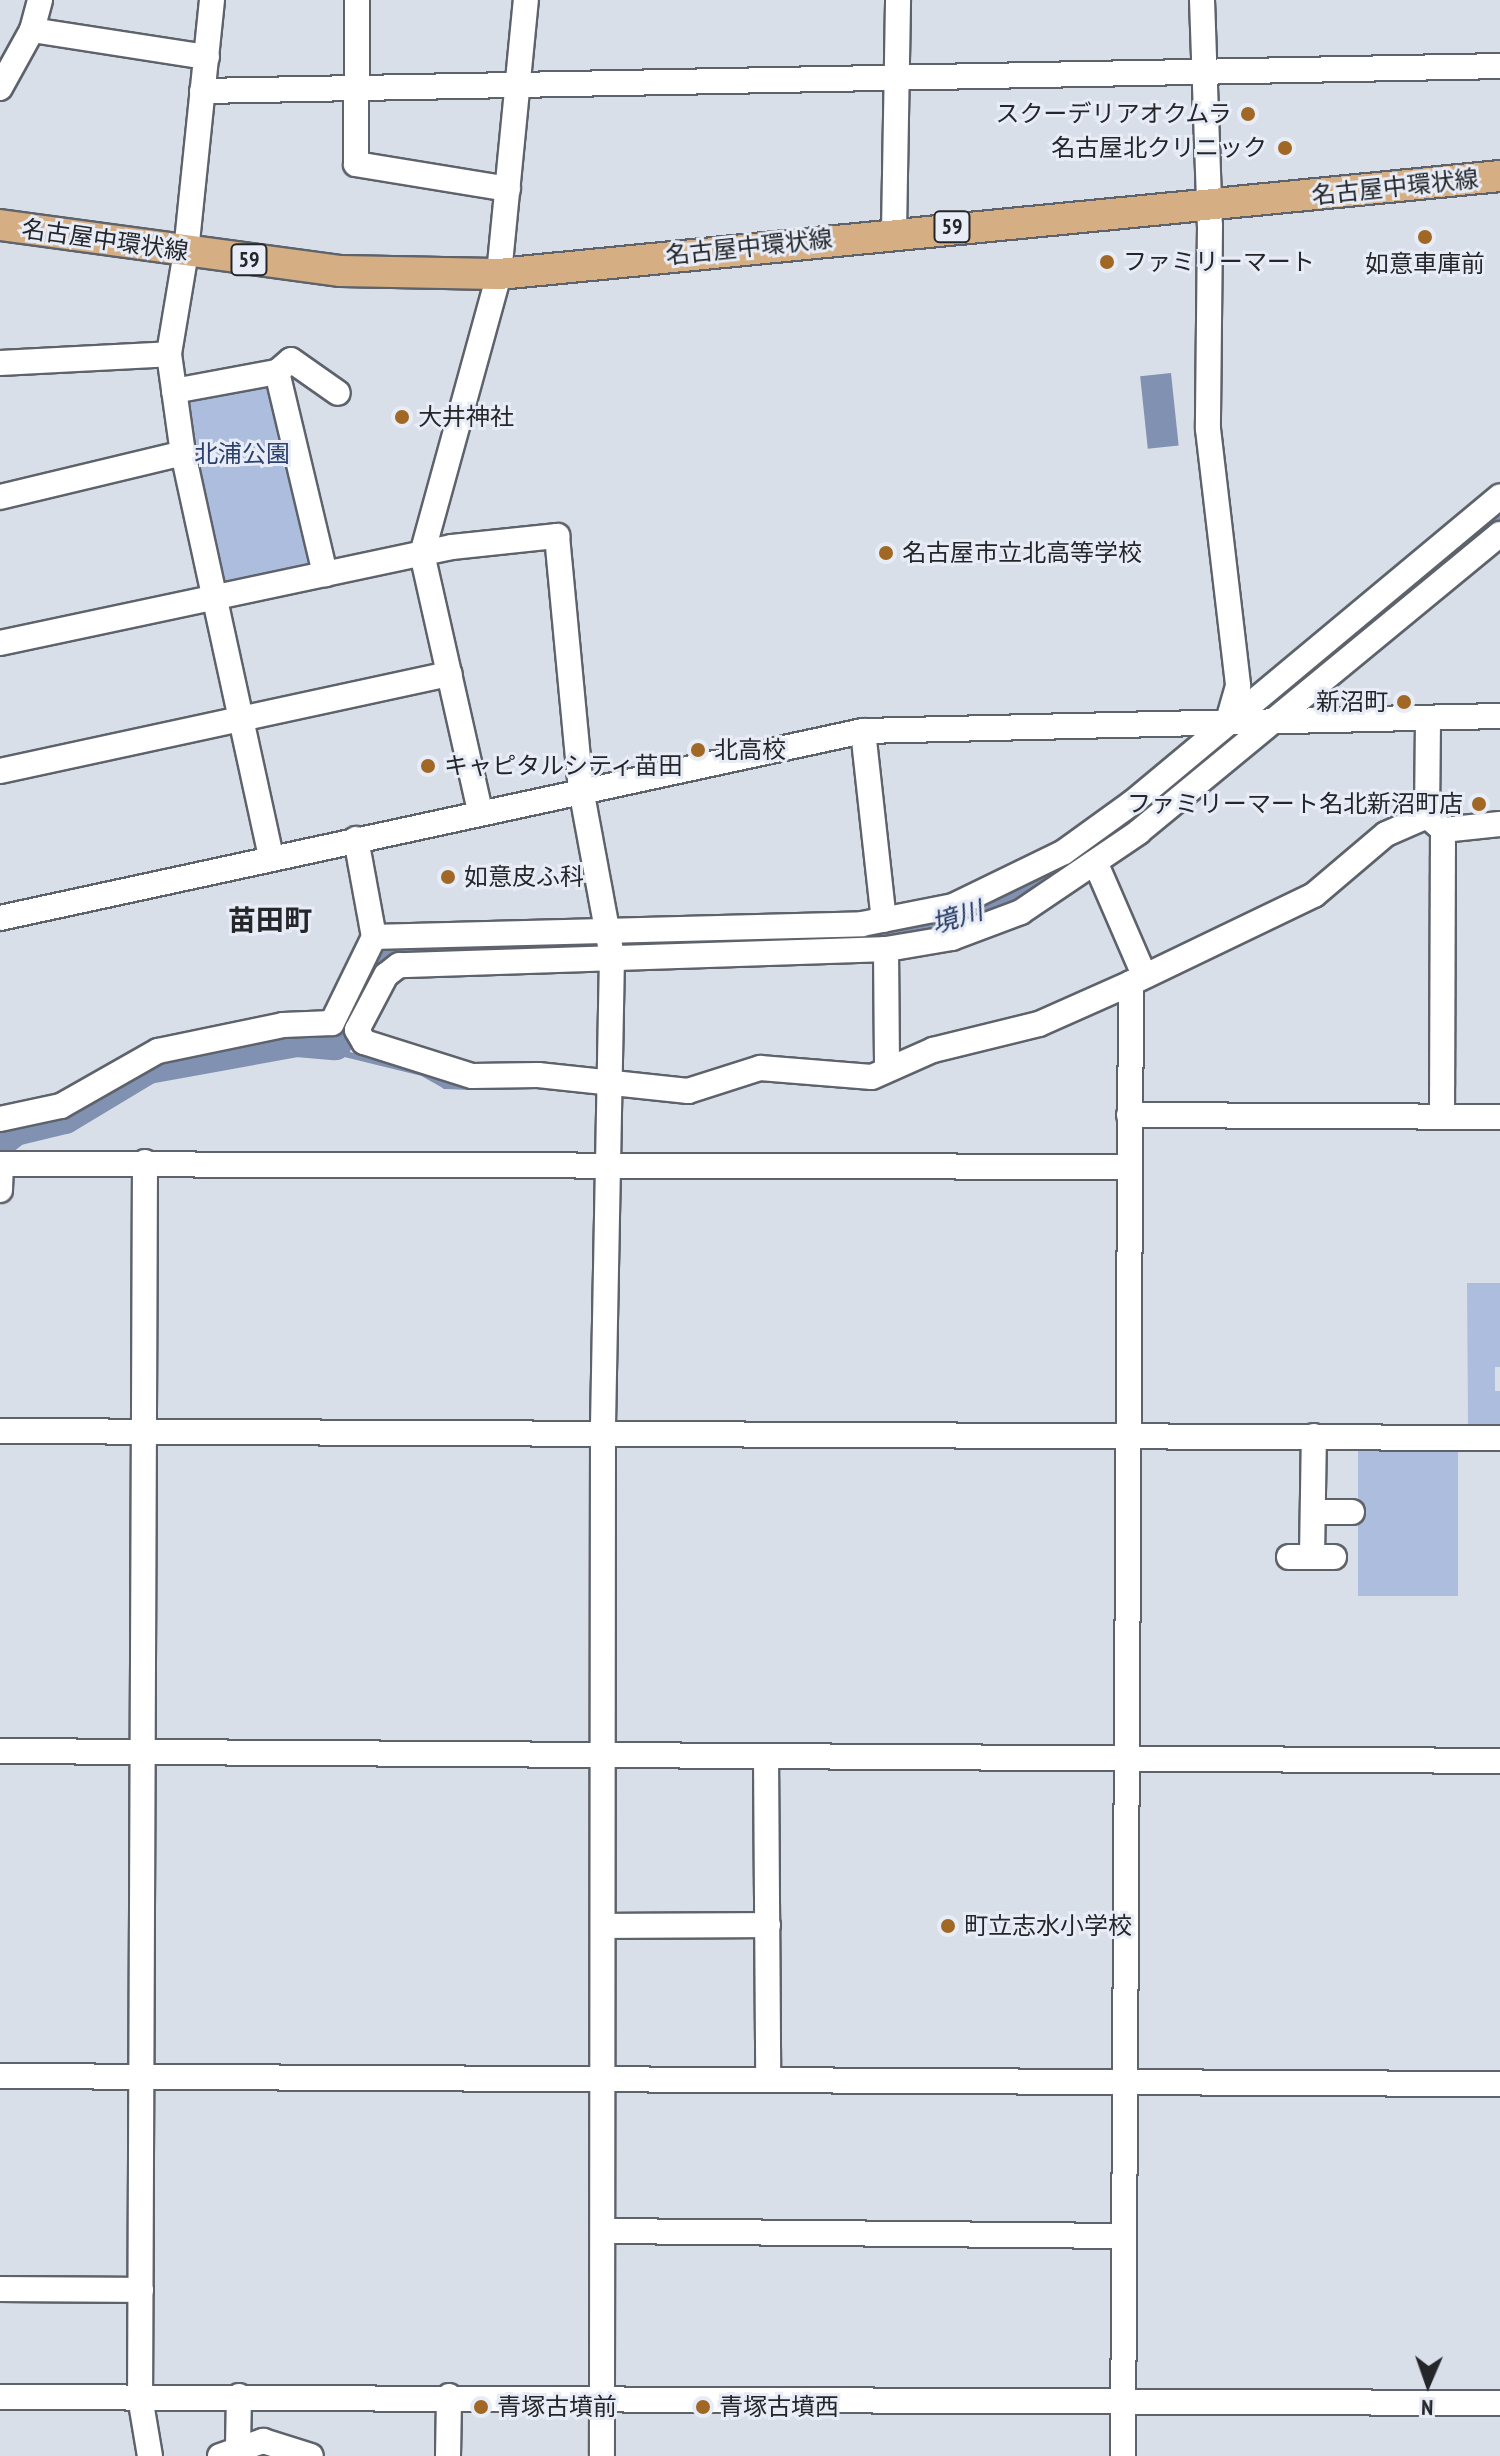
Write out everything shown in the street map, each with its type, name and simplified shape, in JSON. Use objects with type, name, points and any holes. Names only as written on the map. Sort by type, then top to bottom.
[{"type":"main road","name":"名古屋中環状線","points":[[0,225],[341,271],[499,274],[894,232],[1206,206],[1500,176]]},
{"type":"street","points":[[0,88],[32,30],[40,0]]},
{"type":"street","points":[[212,0],[186,252],[169,354],[183,453],[271,857]]},
{"type":"street","points":[[357,0],[356,164],[508,189]]},
{"type":"street","points":[[480,811],[422,554],[499,274],[526,0]]},
{"type":"street","points":[[894,232],[898,0]]},
{"type":"street","points":[[1202,0],[1208,429],[1238,686],[1248,722]]},
{"type":"street","points":[[32,30],[207,57]]},
{"type":"street","points":[[202,91],[1500,66]]},
{"type":"street","points":[[0,363],[169,354]]},
{"type":"street","points":[[174,391],[277,372],[291,360],[338,393]]},
{"type":"street","points":[[277,372],[325,574]]},
{"type":"street","points":[[0,497],[183,453]]},
{"type":"street","points":[[374,937],[886,949],[952,938],[1021,912],[1096,864],[1248,722],[1500,496]]},
{"type":"street","points":[[1500,534],[1248,722],[1064,852],[953,906],[884,920],[399,965],[386,975],[357,1030],[364,1042],[472,1076],[609,1081],[688,1091],[760,1068],[872,1077],[933,1050],[1039,1024],[1138,979],[1314,895],[1386,834],[1435,823],[1500,824]]},
{"type":"street","points":[[0,643],[422,554],[557,536],[581,789],[611,944],[601,1756],[604,2079],[602,2456]]},
{"type":"street","points":[[0,771],[450,674]]},
{"type":"street","points":[[0,918],[581,789],[863,731],[1500,716]]},
{"type":"street","points":[[1428,718],[1435,823],[1442,1116]]},
{"type":"street","points":[[863,731],[884,920]]},
{"type":"street","points":[[0,1119],[61,1106],[158,1051],[283,1025],[332,1023],[374,937],[356,839]]},
{"type":"street","points":[[1096,864],[1138,979],[1129,1115],[1123,2456]]},
{"type":"street","points":[[886,949],[887,1069]]},
{"type":"street","points":[[1129,1115],[1500,1117]]},
{"type":"street","points":[[145,1162],[140,2397],[150,2456]]},
{"type":"street","points":[[0,1190],[1,1164],[1129,1167]]},
{"type":"street","points":[[0,1431],[1500,1438]]},
{"type":"street","points":[[1312,1557],[1306,1505],[1314,1436]]},
{"type":"street","points":[[1306,1505],[1352,1512]]},
{"type":"street","points":[[0,1751],[1500,1761]]},
{"type":"street","points":[[766,1756],[768,2080]]},
{"type":"street","points":[[603,1926],[768,1925]]},
{"type":"street","points":[[0,2076],[1500,2084]]},
{"type":"street","points":[[604,2231],[1123,2236]]},
{"type":"street","points":[[0,2289],[141,2290]]},
{"type":"street","points":[[239,2396],[229,2451],[263,2441],[311,2456]]},
{"type":"street","points":[[448,2456],[449,2396]]},
{"type":"street","points":[[0,2397],[449,2396],[1123,2403],[1500,2403]]},
{"type":"green space","name":"北浦公園","points":[[268,380],[314,555],[310,565],[226,582],[221,580],[179,398]]},
{"type":"green space","points":[[1467,1283],[1500,1283],[1500,1367],[1495,1367],[1495,1391],[1500,1391],[1500,1427],[1468,1427]]},
{"type":"green space","points":[[1358,1449],[1458,1449],[1458,1596],[1358,1596]]},
{"type":"shaded area","points":[[1171,373],[1179,446],[1148,449],[1140,376]]},
{"type":"waterway","name":"境川","points":[[1181,777],[1500,517]]},
{"type":"waterway","name":"境川","points":[[2,1139],[15,1129],[65,1117],[148,1067],[297,1040],[335,1043],[381,954],[872,937],[914,931],[953,922],[1050,878],[1140,810]]},
{"type":"waterway","points":[[335,1043],[341,1053],[422,1073],[445,1086],[471,1087]]},
{"type":"place","name":"スクーデリアオクムラ","points":[[1248,114]]},
{"type":"place","name":"名古屋北クリニック","points":[[1285,148]]},
{"type":"place","name":"如意車庫前","points":[[1425,237]]},
{"type":"place","name":"ファミリーマート","points":[[1107,262]]},
{"type":"place","name":"大井神社","points":[[402,417]]},
{"type":"place","name":"名古屋市立北高等学校","points":[[886,553]]},
{"type":"place","name":"新沼町","points":[[1404,702]]},
{"type":"place","name":"北高校","points":[[698,750]]},
{"type":"place","name":"キャピタルシティ苗田","points":[[428,766]]},
{"type":"place","name":"ファミリーマート名北新沼町店","points":[[1479,804]]},
{"type":"place","name":"如意皮ふ科","points":[[448,877]]},
{"type":"place","name":"町立志水小学校","points":[[948,1926]]},
{"type":"place","name":"青塚古墳前","points":[[481,2407]]},
{"type":"place","name":"青塚古墳西","points":[[703,2407]]},
{"type":"district","name":"苗田町","points":[[270,920]]}]
